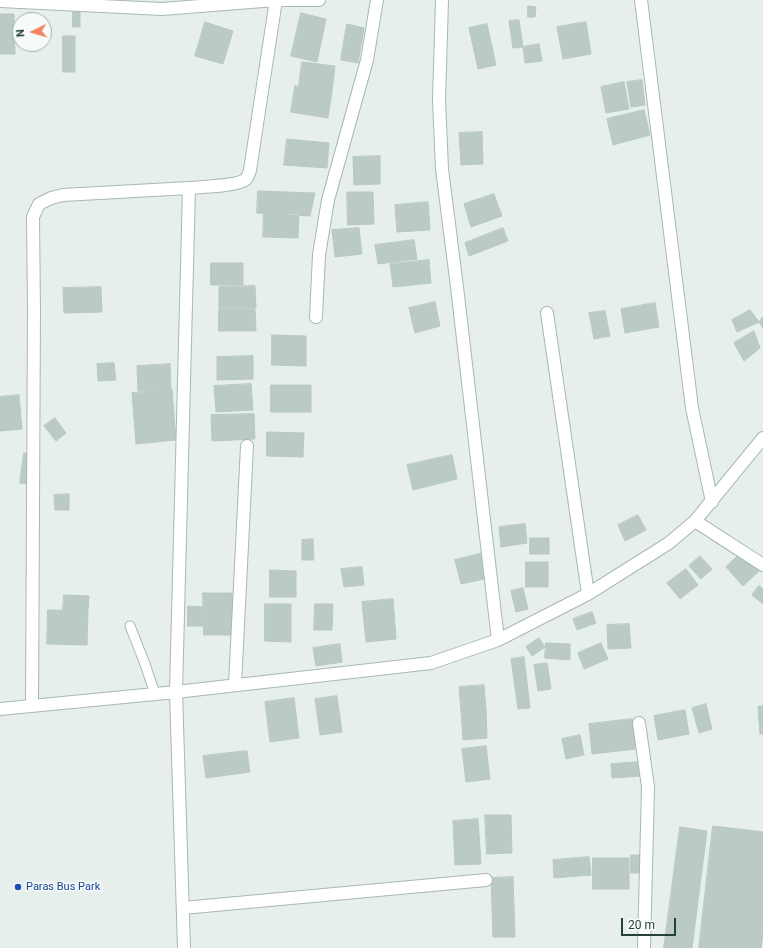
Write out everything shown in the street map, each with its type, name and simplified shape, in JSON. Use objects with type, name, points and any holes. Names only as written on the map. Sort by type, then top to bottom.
[{"type":"street","points":[[32,706],[33,217],[39,204],[51,198],[63,195],[226,185],[239,183],[246,179],[250,170],[276,0]]},
{"type":"street","points":[[0,1],[162,9],[276,0],[319,0]]},
{"type":"street","points":[[316,317],[319,255],[328,200],[367,60],[377,0]]},
{"type":"street","points":[[442,0],[439,100],[442,169],[498,640]]},
{"type":"street","points":[[641,0],[692,408],[712,502]]},
{"type":"street","points":[[184,948],[176,692],[189,188]]},
{"type":"street","points":[[547,313],[588,594]]},
{"type":"street","points":[[0,709],[176,692],[431,663],[498,640],[588,594],[669,543],[695,521],[763,438]]},
{"type":"street","points":[[235,685],[246,446]]},
{"type":"street","points":[[695,521],[763,565]]},
{"type":"street","points":[[639,723],[648,787],[644,948]]},
{"type":"street","points":[[183,908],[486,880]]},
{"type":"lane","points":[[130,626],[155,694]]},
{"type":"building","points":[[528,6],[536,7],[535,17],[528,17]]},
{"type":"building","points":[[73,12],[80,12],[80,27],[73,27]]},
{"type":"building","points":[[301,13],[326,19],[317,62],[291,56]]},
{"type":"building","points":[[0,14],[12,14],[12,52],[15,52],[15,54],[0,54]]},
{"type":"building","points":[[519,20],[523,47],[513,48],[509,21]]},
{"type":"building","points":[[205,22],[233,31],[223,64],[195,56]]},
{"type":"building","points":[[586,22],[591,54],[563,59],[557,27]]},
{"type":"building","points":[[347,24],[364,28],[358,63],[341,60]]},
{"type":"building","points":[[487,24],[496,65],[478,69],[469,28]]},
{"type":"building","points":[[63,36],[75,36],[75,72],[63,72]]},
{"type":"building","points":[[539,44],[542,61],[525,63],[523,47]]},
{"type":"building","points":[[302,62],[335,66],[332,91],[299,86]]},
{"type":"building","points":[[642,80],[645,105],[631,107],[627,82]]},
{"type":"building","points":[[624,82],[629,109],[606,113],[601,87]]},
{"type":"building","points":[[295,86],[332,91],[328,118],[291,112]]},
{"type":"building","points":[[644,110],[650,135],[613,145],[607,119]]},
{"type":"building","points":[[482,132],[483,164],[461,165],[459,133]]},
{"type":"building","points":[[287,139],[329,143],[327,168],[284,165]]},
{"type":"building","points":[[380,156],[380,184],[354,185],[353,157]]},
{"type":"building","points":[[258,191],[315,193],[310,216],[257,213]]},
{"type":"building","points":[[347,192],[373,192],[374,224],[348,225]]},
{"type":"building","points":[[494,194],[502,216],[471,227],[464,204]]},
{"type":"building","points":[[428,202],[430,230],[397,232],[395,205]]},
{"type":"building","points":[[264,213],[299,214],[298,238],[263,237]]},
{"type":"building","points":[[359,228],[362,254],[335,257],[332,230]]},
{"type":"building","points":[[503,228],[508,241],[469,256],[465,243]]},
{"type":"building","points":[[414,240],[417,259],[378,264],[375,245]]},
{"type":"building","points":[[429,260],[431,283],[393,287],[390,264]]},
{"type":"building","points":[[211,263],[243,263],[243,285],[211,285]]},
{"type":"building","points":[[255,286],[256,308],[219,308],[219,287]]},
{"type":"building","points":[[101,287],[102,312],[64,313],[63,288]]},
{"type":"building","points":[[435,302],[440,326],[415,333],[409,308]]},
{"type":"building","points":[[655,303],[659,327],[625,333],[621,309]]},
{"type":"building","points":[[219,309],[255,309],[256,331],[219,331]]},
{"type":"building","points":[[750,310],[759,322],[737,332],[732,320]]},
{"type":"building","points":[[605,311],[610,336],[594,339],[589,313]]},
{"type":"building","points":[[763,317],[763,328],[759,322]]},
{"type":"building","points":[[754,331],[760,348],[744,361],[734,343]]},
{"type":"building","points":[[272,335],[306,336],[306,366],[272,365]]},
{"type":"building","points":[[253,356],[253,379],[217,380],[217,357]]},
{"type":"building","points":[[114,363],[116,380],[98,381],[97,364]]},
{"type":"building","points":[[170,364],[171,390],[138,391],[137,366]]},
{"type":"building","points":[[251,384],[253,410],[216,412],[214,386]]},
{"type":"building","points":[[271,385],[311,385],[311,412],[271,412]]},
{"type":"building","points":[[172,390],[176,440],[136,444],[132,393]]},
{"type":"building","points":[[19,395],[22,429],[0,431],[0,397]]},
{"type":"building","points":[[254,414],[255,439],[212,441],[211,415]]},
{"type":"building","points":[[55,418],[66,433],[56,441],[44,426]]},
{"type":"building","points":[[267,432],[304,433],[303,457],[267,456]]},
{"type":"building","points":[[24,453],[32,454],[29,484],[20,483]]},
{"type":"building","points":[[452,455],[457,479],[413,490],[407,465]]},
{"type":"building","points":[[69,494],[69,510],[55,510],[54,495]]},
{"type":"building","points":[[638,515],[646,530],[625,541],[618,525]]},
{"type":"building","points":[[525,524],[527,543],[501,547],[499,527]]},
{"type":"building","points":[[530,538],[549,538],[549,554],[530,554]]},
{"type":"building","points":[[313,539],[314,560],[302,560],[302,540]]},
{"type":"building","points":[[742,552],[759,571],[743,586],[726,567]]},
{"type":"building","points":[[483,553],[489,578],[461,584],[455,560]]},
{"type":"building","points":[[700,556],[712,569],[701,579],[689,566]]},
{"type":"building","points":[[526,562],[548,562],[548,587],[526,587]]},
{"type":"building","points":[[362,567],[364,585],[344,587],[341,569]]},
{"type":"building","points":[[686,569],[698,585],[680,599],[667,583]]},
{"type":"building","points":[[270,570],[296,571],[296,597],[270,597]]},
{"type":"building","points":[[759,586],[763,589],[763,604],[752,595]]},
{"type":"building","points":[[523,588],[528,609],[516,612],[511,591]]},
{"type":"building","points":[[203,593],[232,593],[233,635],[204,635]]},
{"type":"building","points":[[64,595],[89,596],[88,611],[63,610]]},
{"type":"building","points":[[393,599],[396,639],[366,642],[362,602]]},
{"type":"building","points":[[265,604],[291,604],[291,642],[265,641]]},
{"type":"building","points":[[315,604],[333,604],[332,630],[314,630]]},
{"type":"building","points":[[188,606],[203,607],[203,626],[188,626]]},
{"type":"building","points":[[48,610],[88,611],[87,645],[47,644]]},
{"type":"building","points":[[592,612],[596,623],[577,630],[573,619]]},
{"type":"building","points":[[629,624],[631,648],[608,649],[607,625]]},
{"type":"building","points":[[539,638],[545,647],[532,656],[526,647]]},
{"type":"building","points":[[546,643],[570,644],[570,660],[545,658]]},
{"type":"building","points":[[601,643],[608,659],[584,669],[578,653]]},
{"type":"building","points":[[340,644],[342,662],[316,666],[313,648]]},
{"type":"building","points":[[524,657],[530,708],[518,709],[511,659]]},
{"type":"building","points":[[547,663],[551,689],[538,691],[534,665]]},
{"type":"building","points":[[484,685],[486,709],[461,711],[459,687]]},
{"type":"building","points":[[337,696],[342,732],[320,735],[315,699]]},
{"type":"building","points":[[294,698],[299,738],[270,742],[265,702]]},
{"type":"building","points":[[706,704],[712,729],[699,733],[692,708]]},
{"type":"building","points":[[763,706],[763,734],[760,734],[758,707]]},
{"type":"building","points":[[486,709],[487,738],[463,740],[461,711]]},
{"type":"building","points":[[685,710],[689,734],[658,740],[654,716]]},
{"type":"building","points":[[632,719],[635,749],[592,754],[589,724]]},
{"type":"building","points":[[580,735],[584,755],[566,759],[562,739]]},
{"type":"building","points":[[486,746],[490,779],[466,782],[462,749]]},
{"type":"building","points":[[247,751],[250,772],[206,778],[203,756]]},
{"type":"building","points":[[640,762],[641,776],[612,778],[611,764]]},
{"type":"building","points":[[485,815],[511,815],[512,853],[487,854]]},
{"type":"building","points":[[478,819],[481,864],[455,865],[453,821]]},
{"type":"building","points":[[713,826],[763,832],[763,934],[761,948],[699,948]]},
{"type":"building","points":[[680,827],[707,831],[692,948],[664,948]]},
{"type":"building","points":[[631,855],[644,855],[644,873],[631,873]]},
{"type":"building","points":[[589,857],[591,875],[554,878],[553,860]]},
{"type":"building","points":[[593,858],[629,858],[629,889],[593,889]]},
{"type":"building","points":[[513,877],[515,937],[493,937],[491,878]]},
{"type":"place","name":"Paras Bus Park","points":[[18,887]]}]
